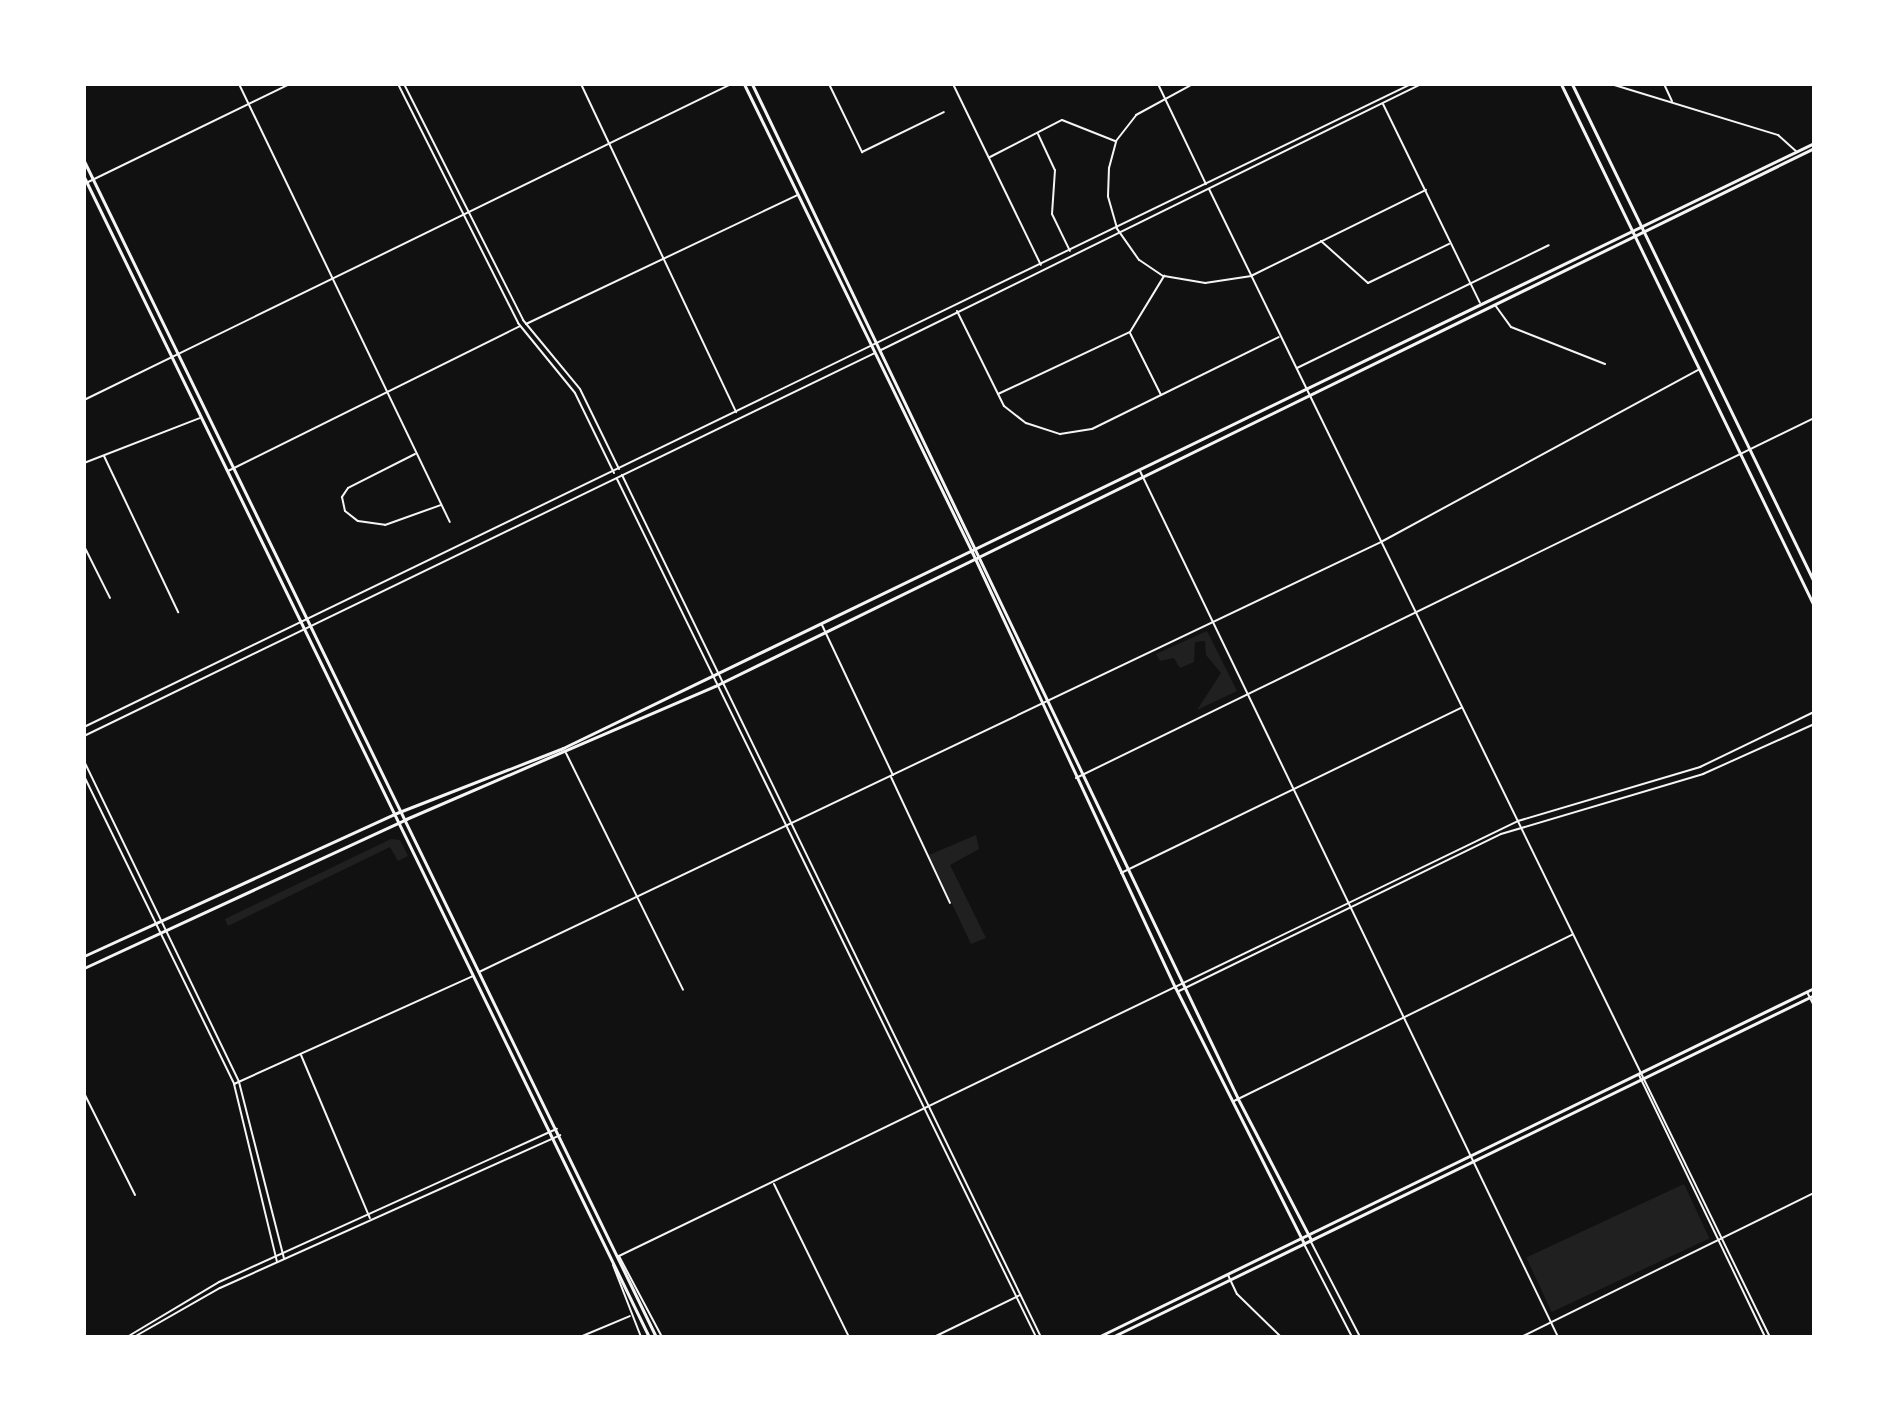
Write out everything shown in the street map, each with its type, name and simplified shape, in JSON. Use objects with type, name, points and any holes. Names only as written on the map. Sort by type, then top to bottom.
[{"type":"main road","points":[[744,84],[972,552],[1040,704],[1176,989],[1303,1241]]},
{"type":"main road","points":[[752,84],[979,549],[1047,701],[1238,1099],[1306,1236],[1311,1240]]},
{"type":"main road","points":[[1561,84],[1814,606]]},
{"type":"main road","points":[[1572,84],[1814,582]]},
{"type":"main road","points":[[1642,229],[1814,146]]},
{"type":"main road","points":[[84,956],[394,814],[563,748],[972,552],[1309,396],[1796,152],[1814,146]]},
{"type":"main road","points":[[84,161],[481,971],[631,1286],[659,1337]]},
{"type":"main road","points":[[84,177],[649,1337]]},
{"type":"main road","points":[[84,968],[406,819],[566,755],[722,683],[975,559],[1306,390],[1634,233]]},
{"type":"main road","points":[[1098,1337],[1228,1273],[1311,1240],[1814,988]]},
{"type":"main road","points":[[1112,1337],[1303,1241],[1306,1236],[1641,1080],[1812,996]]},
{"type":"street","points":[[239,84],[331,277],[391,393],[450,522]]},
{"type":"street","points":[[85,183],[290,84]]},
{"type":"street","points":[[1036,1337],[787,826],[711,678],[575,393],[520,326],[399,86],[406,84],[526,324],[580,389],[1041,1337]]},
{"type":"street","points":[[581,84],[667,259],[738,414]]},
{"type":"street","points":[[84,400],[731,84]]},
{"type":"street","points":[[829,84],[862,152],[944,112]]},
{"type":"street","points":[[953,84],[1042,268]]},
{"type":"street","points":[[1158,84],[1521,827],[1717,1240],[1768,1337]]},
{"type":"street","points":[[1193,84],[1136,115],[1116,141],[1108,196],[1118,230],[1139,260],[1164,276],[1205,283],[1251,276],[1426,190]]},
{"type":"street","points":[[738,414],[881,350],[1411,84]]},
{"type":"street","points":[[1381,101],[1421,84]]},
{"type":"street","points":[[1611,84],[1778,135],[1796,152]]},
{"type":"street","points":[[1664,84],[1673,104]]},
{"type":"street","points":[[1381,101],[1481,305]]},
{"type":"street","points":[[989,157],[1062,120],[1116,141]]},
{"type":"street","points":[[1037,133],[1055,170],[1052,214],[1070,251]]},
{"type":"street","points":[[227,472],[391,393],[520,326],[798,195]]},
{"type":"street","points":[[84,727],[621,472],[879,343],[1118,230]]},
{"type":"street","points":[[1320,240],[1368,283],[1451,243]]},
{"type":"street","points":[[1296,368],[1549,245]]},
{"type":"street","points":[[998,394],[1130,332],[1164,276]]},
{"type":"street","points":[[1494,304],[1511,327],[1605,364]]},
{"type":"street","points":[[957,311],[998,394],[1015,417],[1060,434],[1092,429],[1280,336]]},
{"type":"street","points":[[1130,332],[1161,395]]},
{"type":"street","points":[[234,1084],[473,976],[636,895],[1381,542],[1700,368]]},
{"type":"street","points":[[84,463],[201,417]]},
{"type":"street","points":[[1076,778],[1814,418]]},
{"type":"street","points":[[416,453],[348,488],[342,497],[345,511],[358,521],[385,525],[441,505]]},
{"type":"street","points":[[104,456],[178,612]]},
{"type":"street","points":[[84,736],[304,631],[621,472]]},
{"type":"street","points":[[1142,473],[1558,1337]]},
{"type":"street","points":[[84,546],[110,598]]},
{"type":"street","points":[[821,624],[950,903]]},
{"type":"street","points":[[1121,873],[1462,707]]},
{"type":"street","points":[[659,1337],[619,1256],[1184,986],[1518,821],[1700,767],[1814,712]]},
{"type":"street","points":[[1350,905],[1521,827],[1703,774],[1814,724]]},
{"type":"street","points":[[563,748],[683,990]]},
{"type":"street","points":[[84,761],[239,1082],[284,1258]]},
{"type":"street","points":[[84,776],[234,1084],[277,1262]]},
{"type":"street","points":[[1232,1102],[1572,935]]},
{"type":"street","points":[[1807,991],[1812,996],[1814,1006]]},
{"type":"street","points":[[301,1055],[370,1219]]},
{"type":"street","points":[[1641,1080],[1722,1238],[1768,1337]]},
{"type":"street","points":[[84,1093],[135,1195]]},
{"type":"street","points":[[127,1337],[210,1286],[557,1129]]},
{"type":"street","points":[[134,1337],[194,1301],[284,1258],[560,1135]]},
{"type":"street","points":[[773,1181],[849,1337]]},
{"type":"street","points":[[1521,1337],[1814,1193]]},
{"type":"street","points":[[1311,1240],[1360,1337]]},
{"type":"street","points":[[1303,1241],[1352,1337]]},
{"type":"street","points":[[611,1259],[630,1316],[641,1337]]},
{"type":"street","points":[[1228,1273],[1237,1294],[1281,1337]]},
{"type":"street","points":[[934,1337],[1021,1295]]},
{"type":"street","points":[[580,1337],[630,1316]]},
{"type":"shaded area","points":[[1207,631],[1237,691],[1197,710],[1221,673],[1206,655],[1205,641],[1195,642],[1194,662],[1180,668],[1174,658],[1160,661],[1156,654]]},
{"type":"shaded area","points":[[976,835],[979,849],[950,865],[986,938],[971,944],[929,855]]},
{"type":"shaded area","points":[[391,839],[400,840],[408,856],[398,861],[390,847],[228,926],[225,919]]},
{"type":"shaded area","points":[[1684,1184],[1709,1238],[1552,1312],[1526,1258]]}]
